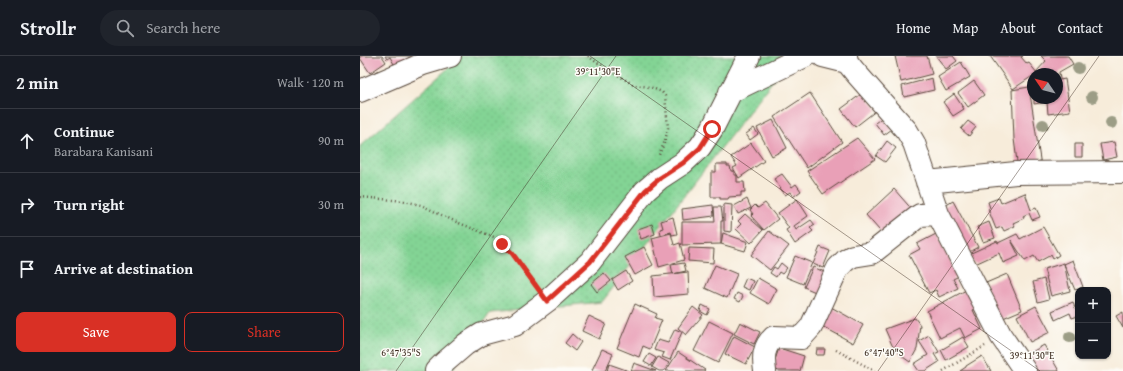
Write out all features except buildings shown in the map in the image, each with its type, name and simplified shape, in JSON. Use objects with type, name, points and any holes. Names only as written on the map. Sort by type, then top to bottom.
[{"type":"street","points":[[360,91],[423,64],[450,56]]},
{"type":"street","points":[[436,371],[466,344],[482,334],[515,325],[547,301],[590,262],[645,191],[660,178],[683,163],[700,148],[712,129],[749,56]]},
{"type":"street","points":[[730,92],[805,56]]},
{"type":"street","points":[[823,56],[847,59],[881,102],[908,131],[914,143],[938,214],[1001,336],[1025,371]]},
{"type":"street","points":[[927,182],[1016,172],[1123,172]]},
{"type":"street","points":[[765,371],[764,360],[768,343],[774,337],[801,338],[806,333],[811,327],[838,268],[846,260],[853,256],[872,253],[920,215],[938,214]]},
{"type":"path","points":[[588,56],[634,85],[650,87],[662,92],[665,96],[668,128],[659,156]]},
{"type":"path","points":[[360,197],[404,201],[421,205],[454,221],[494,237],[512,253],[547,301]]},
{"type":"path","points":[[943,371],[1001,336]]},
{"type":"path","points":[[836,350],[875,371]]},
{"type":"green space","points":[[462,56],[798,56],[780,71],[602,302],[490,313],[451,371],[360,371],[360,146]]},
{"type":"route","points":[[502,244],[512,253],[547,301],[590,262],[645,191],[660,178],[683,163],[700,148],[712,129]]}]
